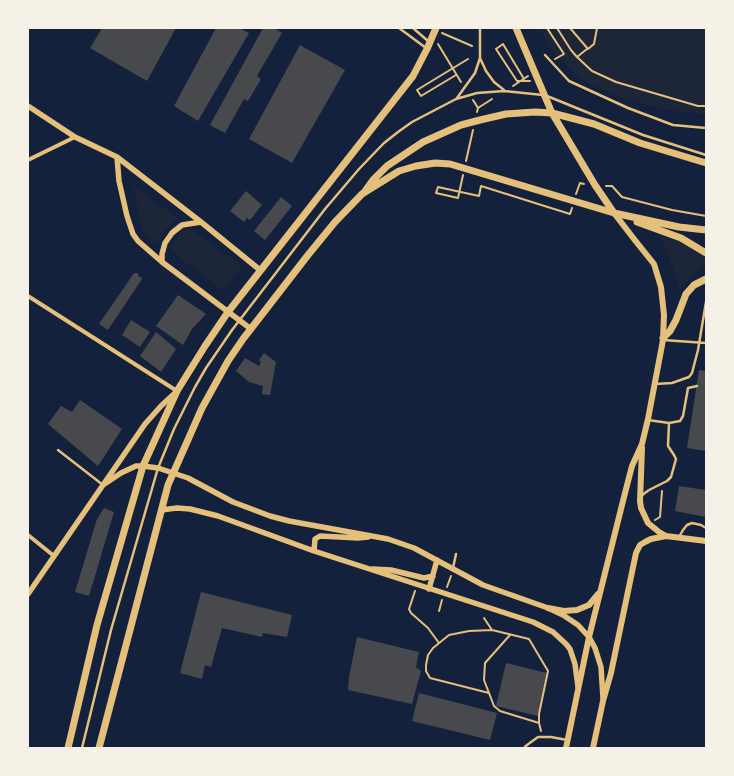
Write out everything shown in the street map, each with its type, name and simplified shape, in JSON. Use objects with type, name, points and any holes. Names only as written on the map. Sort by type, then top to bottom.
[{"type":"main road","points":[[516,28],[552,113],[595,185],[614,213],[654,264],[661,288],[664,315],[663,339],[648,420],[642,444],[632,466],[600,591],[566,748]]},
{"type":"main road","points":[[68,748],[98,625],[143,466],[177,391],[228,312],[413,76],[431,44],[436,29]]},
{"type":"main road","points":[[99,748],[161,510],[173,472],[190,432],[214,384],[228,361],[251,329],[335,222],[387,166],[423,142],[461,125],[506,114],[535,112],[552,113],[594,124],[640,143],[706,163]]},
{"type":"main road","points":[[362,194],[400,171],[416,166],[435,163],[450,164],[614,213],[681,238],[706,253]]},
{"type":"main road","points":[[614,213],[679,227],[706,230]]},
{"type":"main road","points":[[663,339],[676,320],[686,294],[694,285],[706,279]]},
{"type":"main road","points":[[642,444],[641,508],[648,523],[666,536]]},
{"type":"main road","points":[[594,748],[636,553],[640,545],[651,539],[666,536],[706,541]]},
{"type":"main road","points":[[548,608],[571,611],[584,608],[594,600],[600,591]]},
{"type":"street","points":[[28,106],[75,137],[117,157],[260,270]]},
{"type":"street","points":[[28,160],[75,137]]},
{"type":"street","points":[[117,157],[119,181],[127,216],[133,234],[143,246],[162,262],[251,329]]},
{"type":"street","points":[[162,262],[162,254],[165,243],[172,232],[182,225],[200,222]]},
{"type":"street","points":[[28,296],[177,391],[145,424],[28,594]]},
{"type":"street","points":[[103,485],[130,468],[143,466],[158,468],[188,478],[233,502],[259,512],[289,521],[404,543],[492,589],[548,608],[573,621],[582,629],[595,648],[601,667],[603,701]]},
{"type":"street","points":[[161,510],[177,508],[204,512],[314,551],[533,622],[553,632],[563,640],[570,649],[578,687]]},
{"type":"street","points":[[28,535],[54,556]]},
{"type":"street","points":[[314,551],[315,539],[320,536],[358,538],[372,536]]},
{"type":"street","points":[[429,589],[437,560]]},
{"type":"street","points":[[368,569],[391,570],[424,578],[433,576]]},
{"type":"lane","points":[[399,28],[431,44]]},
{"type":"lane","points":[[413,28],[431,44]]},
{"type":"lane","points":[[456,99],[475,73],[480,58],[480,28]]},
{"type":"lane","points":[[545,55],[569,81],[628,108],[673,125],[706,128]]},
{"type":"lane","points":[[480,58],[486,71],[494,82],[504,91]]},
{"type":"lane","points":[[82,748],[111,630],[158,468],[174,429],[206,368],[239,320],[325,209],[384,143],[412,122],[456,99],[476,93],[504,91],[544,95],[643,135],[706,155]]},
{"type":"lane","points":[[655,384],[672,384],[689,376],[696,359],[706,302]]},
{"type":"lane","points":[[663,339],[706,343]]},
{"type":"lane","points":[[648,420],[669,422],[680,421],[683,416],[688,388],[697,386]]},
{"type":"lane","points":[[640,496],[667,482],[671,477],[676,459],[668,446],[669,422]]},
{"type":"lane","points":[[58,450],[103,485]]},
{"type":"lane","points":[[678,537],[687,525],[692,523],[706,528]]},
{"type":"lane","points":[[453,569],[456,554]]},
{"type":"lane","points":[[524,748],[538,737],[567,740]]},
{"type":"path","points":[[557,28],[571,50],[592,71],[616,82],[698,106],[706,106]]},
{"type":"path","points":[[570,28],[588,49]]},
{"type":"path","points":[[577,57],[594,44],[597,28]]},
{"type":"path","points":[[436,29],[472,46]]},
{"type":"path","points":[[431,44],[465,88]]},
{"type":"path","points":[[524,78],[503,44],[496,48],[517,81],[539,81]]},
{"type":"path","points":[[456,75],[421,96],[417,90],[468,59]]},
{"type":"path","points":[[469,94],[478,108],[476,115]]},
{"type":"path","points":[[456,191],[438,187],[436,193],[458,198],[475,123]]},
{"type":"path","points":[[648,523],[660,517],[663,484]]},
{"type":"path","points":[[417,585],[409,609],[411,613],[428,628],[438,643]]},
{"type":"path","points":[[484,618],[492,630]]},
{"type":"path","points":[[489,694],[430,678],[426,671],[428,655],[433,648],[450,635],[469,631],[492,630],[529,640],[548,671],[538,723],[543,737]]},
{"type":"path","points":[[510,634],[485,663],[484,680],[494,706],[500,710],[538,723]]},
{"type":"shaded area","points":[[540,28],[706,28],[706,115],[662,109],[613,95],[579,78],[548,46]]},
{"type":"shaded area","points":[[133,186],[178,218],[169,225],[162,235],[159,244],[147,236],[142,229]]},
{"type":"shaded area","points":[[185,230],[192,230],[242,266],[223,291],[173,252],[172,247],[174,241],[180,233]]},
{"type":"shaded area","points":[[661,236],[688,245],[706,257],[706,266],[699,270],[679,292],[677,276]]},
{"type":"building","points":[[102,28],[176,28],[147,81],[90,48]]},
{"type":"building","points":[[216,28],[239,28],[249,33],[198,121],[174,106]]},
{"type":"building","points":[[263,28],[274,28],[282,33],[257,76],[261,79],[248,101],[244,99],[225,133],[210,125]]},
{"type":"building","points":[[300,45],[345,70],[292,163],[249,139]]},
{"type":"building","points":[[246,191],[262,205],[250,220],[247,218],[244,222],[230,211]]},
{"type":"building","points":[[281,197],[292,206],[265,240],[254,231]]},
{"type":"building","points":[[134,273],[138,273],[139,277],[142,279],[108,330],[99,324]]},
{"type":"building","points":[[178,295],[206,314],[192,329],[183,345],[156,326]]},
{"type":"building","points":[[131,320],[150,332],[140,347],[122,335]]},
{"type":"building","points":[[156,332],[176,349],[161,372],[140,356]]},
{"type":"building","points":[[264,353],[276,362],[270,395],[262,394],[263,386],[249,382],[236,371],[245,358],[259,366],[261,362],[259,360]]},
{"type":"building","points":[[699,370],[706,371],[706,451],[687,448]]},
{"type":"building","points":[[80,400],[122,429],[98,466],[48,424],[61,406],[72,412]]},
{"type":"building","points":[[679,486],[706,490],[706,517],[675,511]]},
{"type":"building","points":[[104,508],[114,512],[89,596],[75,592],[97,519]]},
{"type":"building","points":[[201,592],[292,615],[287,637],[263,633],[262,637],[222,628],[211,667],[205,665],[202,679],[180,673]]},
{"type":"building","points":[[357,637],[419,652],[416,667],[421,671],[412,704],[348,690]]},
{"type":"building","points":[[506,663],[547,673],[538,716],[496,706]]},
{"type":"building","points":[[419,693],[497,713],[490,740],[412,721]]}]
